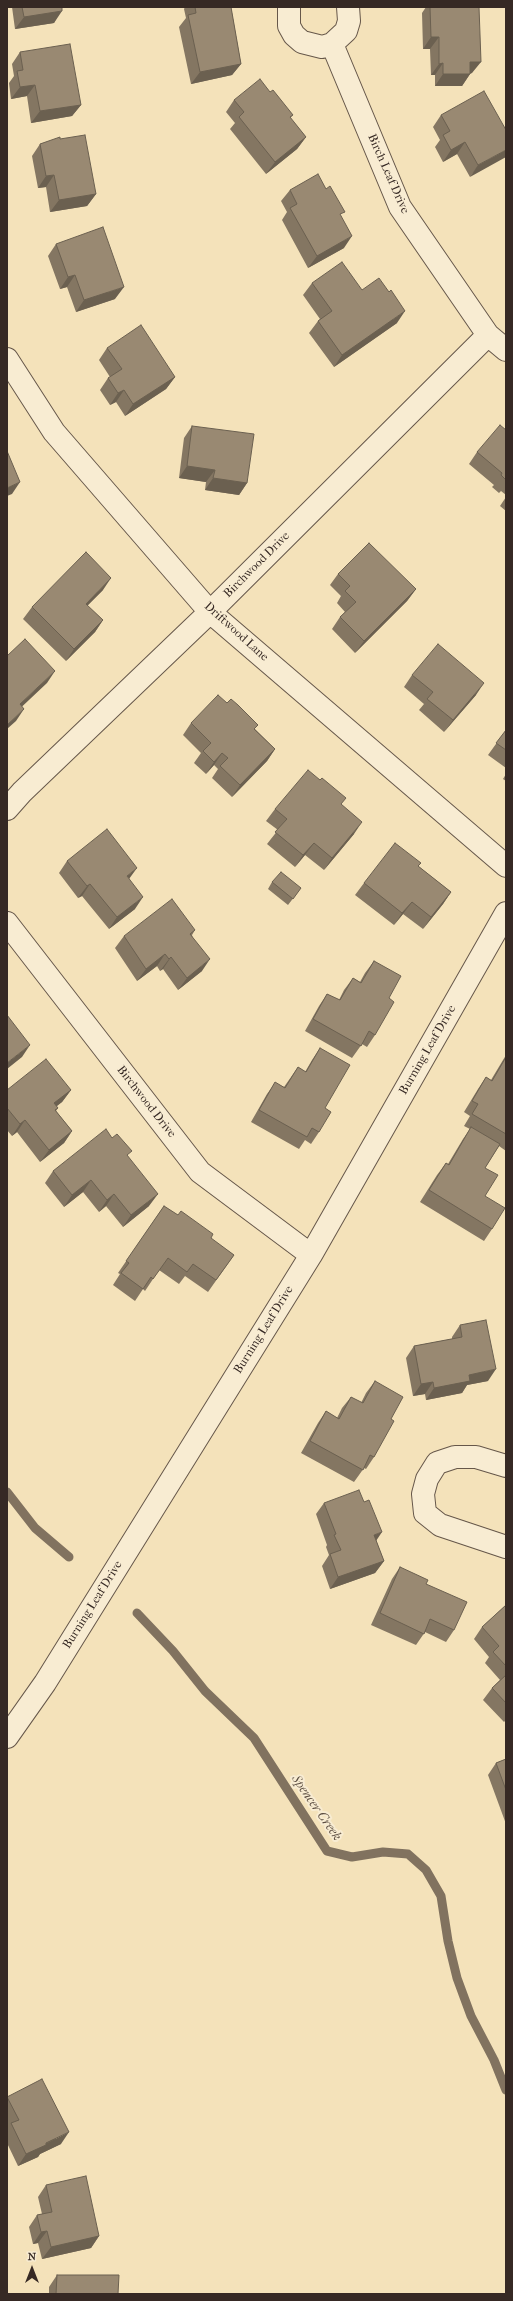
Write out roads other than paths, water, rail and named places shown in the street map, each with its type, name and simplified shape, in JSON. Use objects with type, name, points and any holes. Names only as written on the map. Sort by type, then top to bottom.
[{"type":"street","points":[[289,7],[289,26],[294,35],[302,42],[311,46],[322,47],[332,44],[346,30],[349,21],[348,7]]},
{"type":"street","name":"Birch Leaf Drive","points":[[332,44],[400,207],[488,335],[506,350]]},
{"type":"street","name":"Birchwood Drive","points":[[7,809],[22,792],[210,612],[488,335]]},
{"type":"street","name":"Driftwood Lane","points":[[7,359],[54,432],[210,612],[506,866]]},
{"type":"street","name":"Burning Leaf Drive","points":[[7,1737],[45,1682],[311,1255],[506,913]]},
{"type":"street","name":"Birchwood Drive","points":[[7,923],[200,1172],[311,1255]]},
{"type":"street","points":[[506,1466],[476,1457],[455,1457],[437,1463],[427,1479],[423,1494],[425,1513],[440,1525],[506,1547]]},
{"type":"waterway","name":"Spencer Creek","points":[[7,1492],[35,1528],[69,1557]]},
{"type":"waterway","name":"Spencer Creek","points":[[137,1613],[173,1651],[205,1691],[254,1738],[327,1851],[352,1857],[383,1852],[408,1854],[426,1870],[441,1896],[448,1941],[457,1978],[471,2016],[494,2060],[506,2090]]}]
